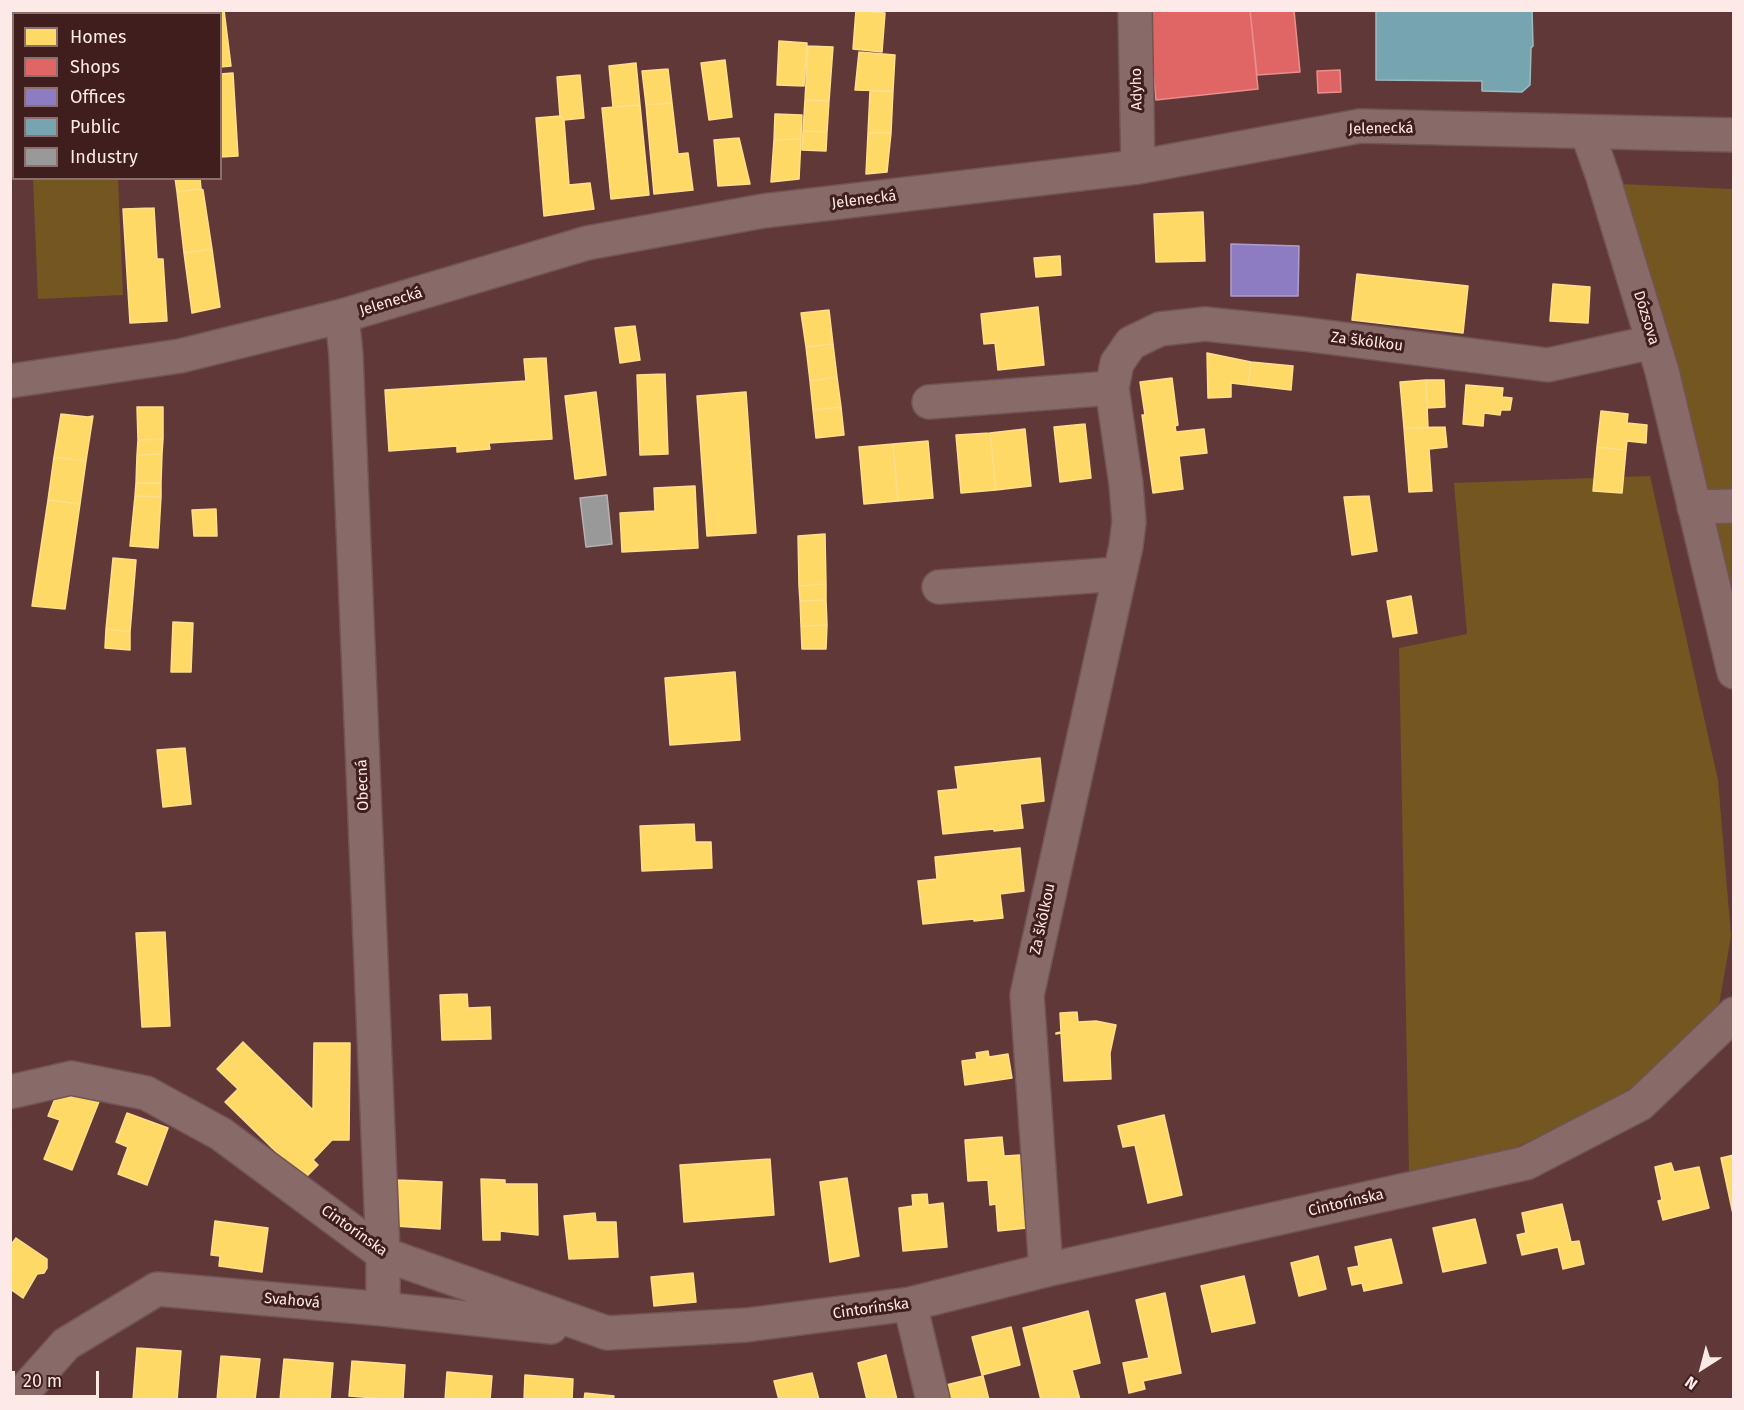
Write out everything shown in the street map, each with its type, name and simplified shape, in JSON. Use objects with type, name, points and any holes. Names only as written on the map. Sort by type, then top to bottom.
[{"type":"street","name":"Adyho","points":[[1135,10],[1138,167]]},
{"type":"street","name":"Jelenecká","points":[[10,381],[180,356],[342,316],[587,243],[763,211],[1138,167],[1360,126],[1734,135]]},
{"type":"street","name":"Dózsova","points":[[1587,132],[1662,371],[1734,672]]},
{"type":"street","name":"Obecná","points":[[342,316],[346,355],[383,1254],[383,1309]]},
{"type":"street","name":"Za škôlkou","points":[[1046,1270],[1027,994],[1129,522],[1126,484],[1112,388],[1117,363],[1131,343],[1160,329],[1204,324],[1548,365],[1653,342]]},
{"type":"street","points":[[929,402],[1112,388]]},
{"type":"street","points":[[1694,507],[1734,506]]},
{"type":"street","points":[[939,586],[1119,574]]},
{"type":"street","name":"Cintorínska","points":[[10,1092],[71,1078],[146,1092],[221,1134],[383,1254],[607,1333],[747,1325],[910,1304],[1046,1270],[1526,1163],[1640,1104],[1734,1014]]},
{"type":"street","name":"Svahová","points":[[16,1400],[66,1344],[157,1289],[383,1309],[607,1333]]},
{"type":"street","points":[[910,1304],[933,1400]]},
{"type":"shaded area","points":[[33,180],[118,180],[123,295],[38,299]]},
{"type":"shaded area","points":[[1621,184],[1733,189],[1733,608]]},
{"type":"shaded area","points":[[1650,476],[1718,780],[1731,936],[1716,1022],[1674,1070],[1507,1152],[1409,1173],[1399,648],[1467,634],[1454,483]]},
{"type":"building: Homes","points":[[193,10],[224,10],[231,66],[222,67],[222,12],[193,12]]},
{"type":"building: Homes","points":[[856,10],[885,13],[882,52],[853,49]]},
{"type":"building: Homes","points":[[779,41],[807,43],[804,86],[777,85]]},
{"type":"building: Homes","points":[[808,46],[833,47],[829,101],[805,100]]},
{"type":"building: Homes","points":[[859,52],[895,55],[893,91],[855,90]]},
{"type":"building: Homes","points":[[725,60],[732,117],[709,120],[701,63]]},
{"type":"building: Homes","points":[[636,63],[640,105],[613,107],[609,66]]},
{"type":"building: Homes","points":[[668,69],[672,103],[646,105],[642,71]]},
{"type":"building: Homes","points":[[233,73],[238,156],[222,157],[222,74]]},
{"type":"building: Homes","points":[[580,75],[584,118],[564,120],[560,116],[557,77]]},
{"type":"building: Homes","points":[[870,91],[893,91],[891,133],[868,133]]},
{"type":"building: Homes","points":[[805,100],[829,101],[827,132],[803,131]]},
{"type":"building: Homes","points":[[672,103],[678,154],[688,153],[693,190],[654,194],[646,105]]},
{"type":"building: Homes","points":[[640,105],[649,195],[611,199],[602,108]]},
{"type":"building: Homes","points":[[775,114],[802,115],[801,139],[774,140]]},
{"type":"building: Homes","points":[[560,116],[564,120],[569,185],[590,183],[594,209],[544,216],[536,118]]},
{"type":"building: Homes","points":[[803,131],[827,132],[826,151],[802,150]]},
{"type":"building: Homes","points":[[868,133],[891,133],[887,172],[866,174]]},
{"type":"building: Homes","points":[[739,138],[750,184],[718,186],[714,140]]},
{"type":"building: Homes","points":[[801,139],[799,179],[771,182],[774,140]]},
{"type":"building: Homes","points":[[175,180],[200,180],[201,189],[177,192]]},
{"type":"building: Homes","points":[[201,189],[212,249],[184,253],[177,192]]},
{"type":"building: Homes","points":[[154,208],[157,259],[163,259],[167,321],[130,323],[123,209]]},
{"type":"building: Homes","points":[[1203,212],[1205,261],[1156,262],[1154,214]]},
{"type":"building: Homes","points":[[212,249],[220,307],[192,313],[184,253]]},
{"type":"building: Homes","points":[[1060,256],[1061,275],[1036,277],[1034,258]]},
{"type":"building: Homes","points":[[1357,274],[1468,286],[1463,333],[1352,320]]},
{"type":"building: Homes","points":[[1553,284],[1590,287],[1588,323],[1550,321]]},
{"type":"building: Homes","points":[[1038,307],[1044,365],[998,370],[995,343],[984,344],[981,314]]},
{"type":"building: Homes","points":[[829,310],[833,344],[806,347],[801,313]]},
{"type":"building: Homes","points":[[635,326],[640,360],[620,363],[615,328]]},
{"type":"building: Homes","points":[[833,344],[837,377],[810,381],[806,347]]},
{"type":"building: Homes","points":[[1207,353],[1251,362],[1248,385],[1231,383],[1231,397],[1208,398]]},
{"type":"building: Homes","points":[[546,358],[552,439],[489,443],[490,449],[457,452],[457,446],[389,451],[385,390],[526,381],[524,359]]},
{"type":"building: Homes","points":[[1251,362],[1293,366],[1291,390],[1248,385]]},
{"type":"building: Homes","points":[[665,374],[668,454],[640,455],[637,375]]},
{"type":"building: Homes","points":[[837,377],[841,407],[813,410],[810,381]]},
{"type":"building: Homes","points":[[1172,378],[1178,425],[1175,426],[1176,432],[1204,429],[1207,453],[1179,456],[1183,489],[1153,493],[1142,415],[1145,415],[1140,382]]},
{"type":"building: Homes","points":[[1426,380],[1444,380],[1445,407],[1427,408]]},
{"type":"building: Homes","points":[[1426,380],[1428,428],[1404,428],[1400,382]]},
{"type":"building: Homes","points":[[1466,385],[1503,388],[1502,397],[1512,398],[1510,410],[1501,410],[1500,415],[1484,413],[1483,426],[1463,424]]},
{"type":"building: Homes","points":[[596,392],[606,475],[575,479],[565,396]]},
{"type":"building: Homes","points":[[746,392],[756,533],[707,536],[697,396]]},
{"type":"building: Homes","points":[[137,407],[163,407],[163,439],[138,440]]},
{"type":"building: Homes","points":[[841,407],[844,435],[816,438],[813,410]]},
{"type":"building: Homes","points":[[1601,411],[1628,414],[1627,423],[1647,425],[1646,443],[1627,441],[1626,450],[1597,447]]},
{"type":"building: Homes","points":[[61,414],[93,416],[86,461],[54,457]]},
{"type":"building: Homes","points":[[1085,424],[1091,478],[1060,482],[1054,427]]},
{"type":"building: Homes","points":[[1445,427],[1447,447],[1429,449],[1432,491],[1409,492],[1404,428]]},
{"type":"building: Homes","points":[[1025,429],[1031,486],[996,490],[990,433]]},
{"type":"building: Homes","points":[[990,433],[996,490],[961,493],[956,435]]},
{"type":"building: Homes","points":[[163,439],[162,454],[137,455],[138,440]]},
{"type":"building: Homes","points":[[928,441],[933,498],[898,501],[893,444]]},
{"type":"building: Homes","points":[[893,444],[898,501],[864,504],[859,447]]},
{"type":"building: Homes","points":[[1597,447],[1626,450],[1622,493],[1593,491]]},
{"type":"building: Homes","points":[[162,454],[161,483],[136,483],[137,455]]},
{"type":"building: Homes","points":[[54,457],[86,461],[80,504],[48,500]]},
{"type":"building: Homes","points":[[136,483],[161,483],[161,497],[135,496]]},
{"type":"building: Homes","points":[[695,486],[698,548],[622,552],[620,513],[655,511],[654,488]]},
{"type":"building: Homes","points":[[135,496],[161,497],[158,548],[130,546]]},
{"type":"building: Homes","points":[[1369,496],[1377,551],[1352,555],[1344,497]]},
{"type":"building: Homes","points":[[48,500],[80,504],[65,609],[32,606]]},
{"type":"building: Homes","points":[[216,509],[217,536],[194,536],[192,510]]},
{"type":"building: Homes","points":[[825,534],[826,584],[799,586],[798,536]]},
{"type":"building: Homes","points":[[113,558],[136,560],[130,632],[106,629]]},
{"type":"building: Homes","points":[[826,584],[826,600],[800,601],[799,586]]},
{"type":"building: Homes","points":[[1411,596],[1417,633],[1393,637],[1387,601]]},
{"type":"building: Homes","points":[[826,600],[827,625],[801,626],[800,601]]},
{"type":"building: Homes","points":[[173,622],[193,623],[191,672],[171,672]]},
{"type":"building: Homes","points":[[827,625],[826,649],[802,649],[801,626]]},
{"type":"building: Homes","points":[[106,629],[130,632],[130,650],[105,648]]},
{"type":"building: Homes","points":[[735,672],[740,740],[670,745],[665,678]]},
{"type":"building: Homes","points":[[185,748],[191,804],[163,807],[157,750]]},
{"type":"building: Homes","points":[[1040,758],[1044,801],[1020,804],[1023,828],[943,834],[938,791],[958,789],[955,767]]},
{"type":"building: Homes","points":[[694,824],[695,842],[711,842],[712,868],[642,871],[640,826]]},
{"type":"building: Homes","points":[[1020,848],[1024,891],[1000,894],[1003,918],[923,924],[918,881],[937,879],[935,857]]},
{"type":"building: Homes","points":[[165,932],[170,1026],[142,1027],[136,933]]},
{"type":"building: Homes","points":[[467,994],[468,1008],[490,1007],[491,1039],[442,1040],[440,995]]},
{"type":"building: Homes","points":[[1077,1012],[1078,1022],[1096,1021],[1116,1025],[1110,1053],[1111,1079],[1064,1081],[1061,1033],[1056,1033],[1061,1032],[1060,1013]]},
{"type":"building: Homes","points":[[243,1042],[313,1110],[314,1043],[350,1043],[349,1140],[332,1140],[313,1160],[318,1165],[304,1179],[225,1102],[238,1089],[217,1069]]},
{"type":"building: Homes","points":[[988,1051],[989,1057],[1008,1054],[1012,1078],[965,1085],[962,1061],[977,1059],[976,1053]]},
{"type":"building: Homes","points":[[75,1089],[100,1099],[72,1170],[44,1159],[60,1120],[48,1116],[58,1091],[72,1096]]},
{"type":"building: Homes","points":[[127,1113],[168,1128],[147,1185],[118,1174],[128,1147],[116,1142]]},
{"type":"building: Homes","points":[[1164,1115],[1182,1195],[1148,1203],[1135,1145],[1123,1147],[1118,1126]]},
{"type":"building: Homes","points":[[1002,1137],[1004,1156],[1021,1155],[1027,1228],[998,1231],[996,1204],[990,1205],[988,1180],[968,1181],[965,1140]]},
{"type":"building: Homes","points":[[1734,1155],[1734,1214],[1733,1214],[1721,1158]]},
{"type":"building: Homes","points":[[770,1159],[774,1215],[684,1222],[680,1165]]},
{"type":"building: Homes","points":[[1671,1163],[1674,1172],[1699,1167],[1709,1208],[1663,1220],[1658,1201],[1662,1200],[1655,1167]]},
{"type":"building: Homes","points":[[847,1178],[859,1256],[830,1262],[820,1182]]},
{"type":"building: Homes","points":[[481,1179],[505,1180],[505,1184],[537,1184],[538,1235],[500,1231],[500,1240],[483,1240]]},
{"type":"building: Homes","points":[[398,1180],[442,1182],[440,1229],[395,1226]]},
{"type":"building: Homes","points":[[927,1194],[928,1205],[943,1203],[947,1247],[903,1251],[899,1208],[913,1206],[912,1195]]},
{"type":"building: Homes","points":[[1562,1204],[1571,1242],[1579,1241],[1584,1264],[1563,1269],[1558,1247],[1522,1255],[1517,1235],[1526,1233],[1522,1213]]},
{"type":"building: Homes","points":[[595,1213],[596,1222],[616,1222],[618,1257],[569,1259],[564,1216]]},
{"type":"building: Homes","points":[[1475,1219],[1486,1263],[1443,1272],[1433,1228]]},
{"type":"building: Homes","points":[[215,1221],[268,1228],[262,1272],[219,1266],[220,1256],[211,1255]]},
{"type":"building: Homes","points":[[16,1238],[47,1259],[47,1268],[44,1273],[37,1274],[23,1298],[10,1289],[10,1246]]},
{"type":"building: Homes","points":[[1391,1239],[1402,1283],[1364,1291],[1362,1283],[1352,1285],[1348,1268],[1359,1266],[1355,1247]]},
{"type":"building: Homes","points":[[1318,1256],[1326,1289],[1299,1296],[1291,1263]]},
{"type":"building: Homes","points":[[693,1273],[696,1302],[654,1306],[651,1277]]},
{"type":"building: Homes","points":[[1244,1276],[1255,1323],[1212,1332],[1201,1286]]},
{"type":"building: Homes","points":[[1165,1293],[1181,1373],[1143,1381],[1145,1389],[1129,1393],[1123,1363],[1149,1358],[1136,1300]]},
{"type":"building: Homes","points":[[1088,1311],[1100,1363],[1072,1370],[1080,1400],[1041,1400],[1023,1328]]},
{"type":"building: Homes","points":[[1011,1327],[1020,1365],[982,1375],[972,1337]]},
{"type":"building: Homes","points":[[137,1348],[181,1351],[177,1400],[133,1400]]},
{"type":"building: Homes","points":[[886,1355],[897,1400],[867,1400],[858,1363]]},
{"type":"building: Homes","points":[[221,1356],[260,1359],[255,1400],[217,1400]]},
{"type":"building: Homes","points":[[284,1359],[333,1363],[330,1400],[280,1400]]},
{"type":"building: Homes","points":[[352,1361],[405,1365],[403,1400],[375,1400],[375,1398],[349,1396]]},
{"type":"building: Homes","points":[[447,1372],[492,1376],[490,1400],[445,1400]]},
{"type":"building: Homes","points":[[812,1373],[819,1400],[779,1400],[774,1381]]},
{"type":"building: Homes","points":[[525,1375],[573,1379],[572,1400],[524,1400]]},
{"type":"building: Homes","points":[[983,1376],[989,1400],[950,1400],[946,1385]]},
{"type":"building: Homes","points":[[585,1393],[614,1396],[613,1400],[584,1400]]},
{"type":"building: Shops","points":[[1147,10],[1250,10],[1258,89],[1156,100]]},
{"type":"building: Shops","points":[[1250,10],[1294,10],[1300,72],[1257,75]]},
{"type":"building: Shops","points":[[1340,70],[1341,92],[1318,93],[1317,71]]},
{"type":"building: Offices","points":[[1231,244],[1299,246],[1298,296],[1231,296]]},
{"type":"building: Public","points":[[1376,10],[1532,10],[1533,46],[1531,48],[1530,85],[1522,92],[1482,91],[1482,81],[1376,80]]},
{"type":"building: Industry","points":[[607,495],[612,544],[586,547],[580,498]]}]
